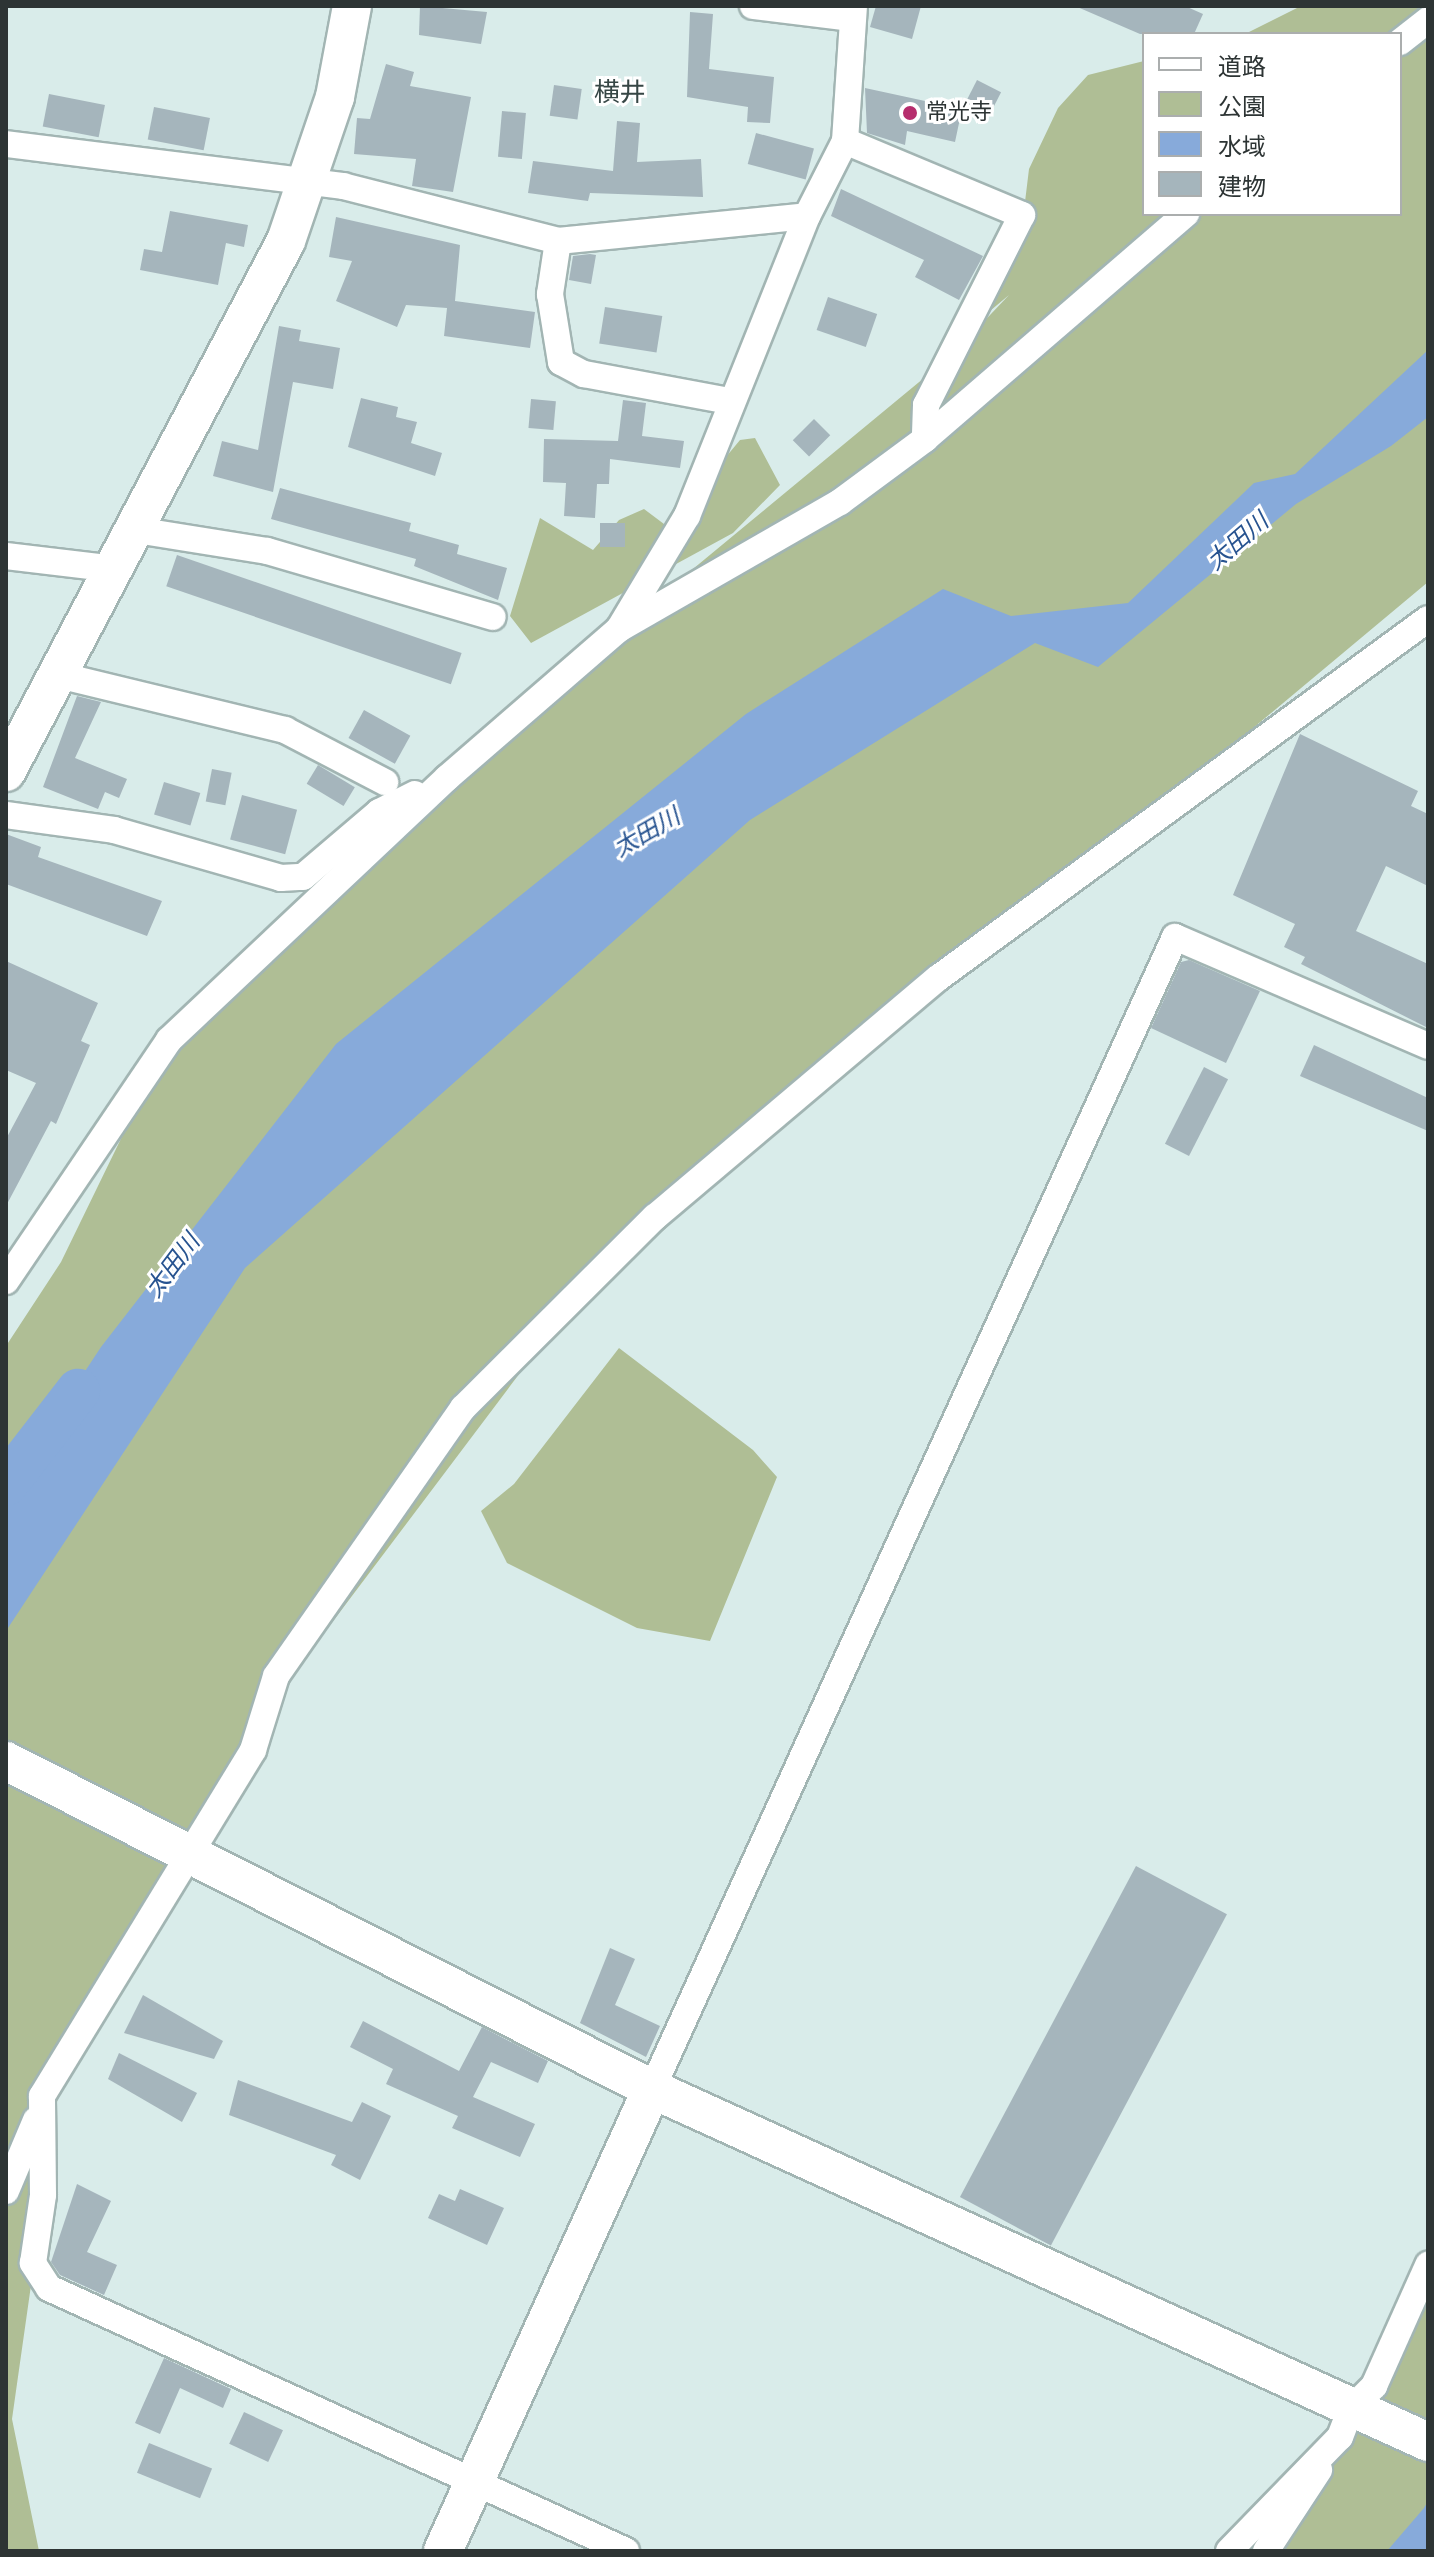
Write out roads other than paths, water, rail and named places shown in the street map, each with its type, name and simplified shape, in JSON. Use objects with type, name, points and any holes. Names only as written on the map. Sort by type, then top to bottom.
[{"type":"street","points":[[6,772],[136,530],[310,182],[352,6]]},
{"type":"street","points":[[619,629],[687,516],[729,401],[807,216],[845,141],[853,12],[753,6]]},
{"type":"street","points":[[1402,40],[1428,20]]},
{"type":"street","points":[[845,141],[1022,215],[926,405],[925,439]]},
{"type":"street","points":[[6,144],[310,182],[558,241],[807,216]]},
{"type":"street","points":[[6,1281],[169,1040],[447,778],[619,629],[840,502],[925,439],[1184,216]]},
{"type":"street","points":[[558,241],[550,294],[561,362],[584,374],[729,401]]},
{"type":"street","points":[[136,530],[267,551],[493,617]]},
{"type":"street","points":[[6,556],[115,569]]},
{"type":"street","points":[[6,2191],[41,2109],[170,1846],[253,1750],[276,1676],[463,1408],[655,1217],[938,978],[1428,619]]},
{"type":"street","points":[[58,675],[285,730],[385,782]]},
{"type":"street","points":[[6,815],[114,830],[281,878],[303,877],[379,812],[447,778]]},
{"type":"street","points":[[443,2551],[1175,937],[1428,1046]]},
{"type":"street","points":[[6,1761],[652,2089],[1345,2423],[1428,2442]]},
{"type":"street","points":[[41,2109],[43,2195],[33,2263],[49,2288],[626,2551]]},
{"type":"street","points":[[1229,2551],[1345,2423],[1374,2386],[1428,2265]]},
{"type":"street","points":[[1266,2551],[1345,2423]]},
{"type":"water","points":[[1428,350],[1428,417],[1391,446],[1296,504],[1098,667],[1035,643],[750,820],[245,1268],[6,1631],[6,1491],[101,1347],[336,1044],[746,714],[943,589],[1011,616],[1128,603],[1254,483],[1295,474]]},
{"type":"water","points":[[1428,2501],[1428,2551],[1387,2551],[1424,2508]]},
{"type":"waterway","name":"太田川","points":[[6,1484],[78,1391]]},
{"type":"place","name":"常光寺","points":[[910,113]]},
{"type":"district","name":"横井","points":[[620,93]]}]
